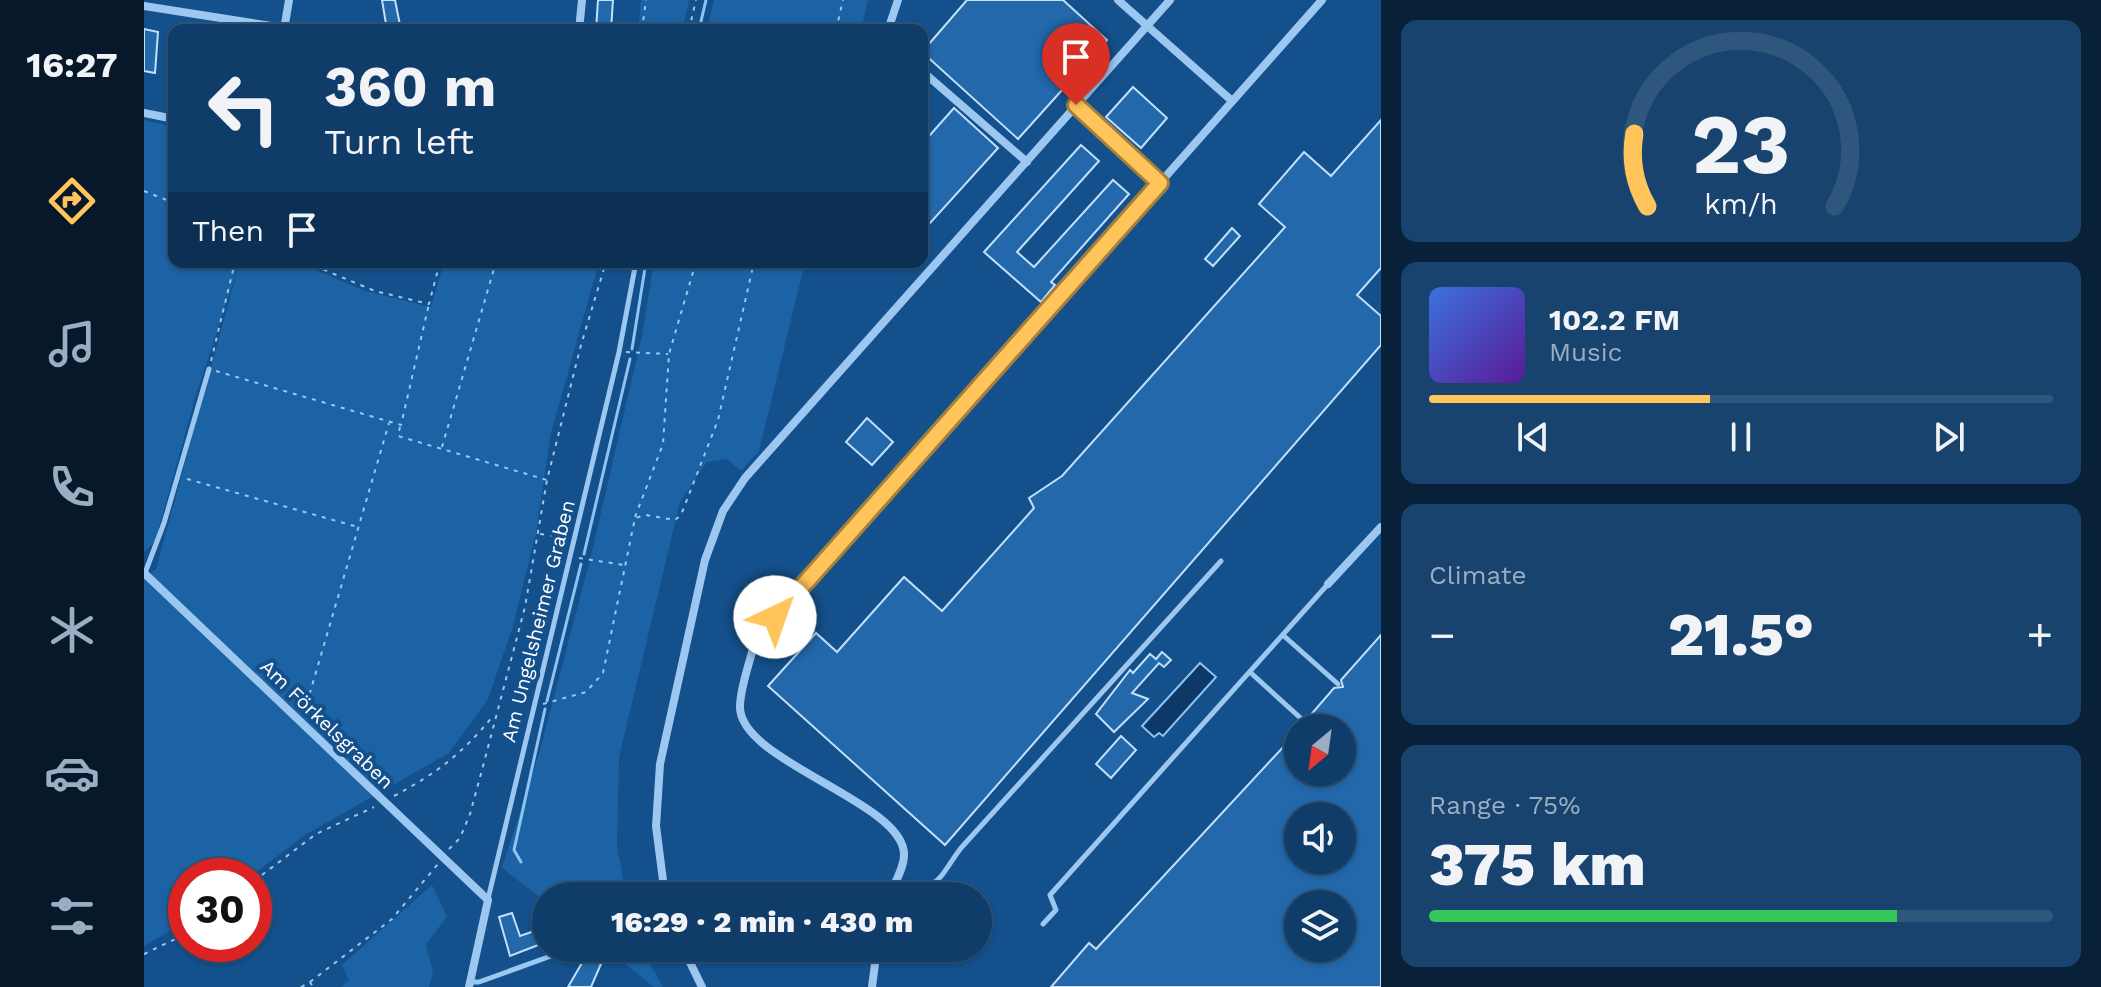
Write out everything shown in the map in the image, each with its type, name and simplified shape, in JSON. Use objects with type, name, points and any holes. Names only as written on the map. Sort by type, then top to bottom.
[{"type":"street","points":[[285,24],[289,0]]},
{"type":"street","points":[[580,24],[582,0]]},
{"type":"street","points":[[890,24],[898,0]]},
{"type":"street","points":[[1118,0],[1231,100]]},
{"type":"street","points":[[663,882],[656,826],[660,764],[705,560],[723,511],[745,478],[1170,0]]},
{"type":"street","points":[[896,882],[904,856],[900,839],[891,826],[795,764],[746,727],[740,708],[755,640],[1322,0]]},
{"type":"street","points":[[144,6],[254,24]]},
{"type":"street","points":[[928,76],[1027,162]]},
{"type":"street","points":[[1076,105],[1160,183]]},
{"type":"street","points":[[144,113],[168,118]]},
{"type":"street","points":[[1328,584],[1381,527]]},
{"type":"street","name":"Am Förkelsgraben","points":[[144,573],[488,900]]},
{"type":"street","name":"Am Ungelsheimer Graben","points":[[470,984],[488,900]]},
{"type":"street","points":[[690,962],[702,987]]},
{"type":"street","points":[[872,987],[875,962]]},
{"type":"lane","name":"Am Ungelsheimer Graben","points":[[488,900],[619,352],[635,268]]},
{"type":"lane","points":[[144,573],[155,552],[209,369]]},
{"type":"lane","points":[[936,882],[961,848],[1221,561]]},
{"type":"lane","points":[[1043,924],[1056,910],[1050,895],[1328,584]]},
{"type":"lane","points":[[1284,636],[1338,684]]},
{"type":"lane","points":[[1251,673],[1296,714]]},
{"type":"lane","points":[[470,984],[534,962]]},
{"type":"path","points":[[643,24],[646,0]]},
{"type":"path","points":[[690,24],[696,0]]},
{"type":"path","points":[[837,24],[843,0]]},
{"type":"path","points":[[144,191],[168,201]]},
{"type":"path","points":[[234,268],[209,369],[401,425]]},
{"type":"path","points":[[319,268],[375,291],[429,304]]},
{"type":"path","points":[[438,268],[398,436],[547,480]]},
{"type":"path","points":[[442,448],[494,268]]},
{"type":"path","points":[[301,987],[392,919],[460,838],[470,814],[525,607],[547,480],[604,268]]},
{"type":"path","points":[[534,704],[565,701],[586,692],[603,673],[635,518],[663,444],[669,354],[694,268]]},
{"type":"path","points":[[635,518],[646,515],[675,520],[681,515],[718,420],[753,268]]},
{"type":"path","points":[[619,352],[669,354]]},
{"type":"path","points":[[301,723],[389,422]]},
{"type":"path","points":[[178,476],[359,527]]},
{"type":"path","points":[[539,534],[575,538]]},
{"type":"path","points":[[570,557],[625,566]]},
{"type":"path","points":[[272,867],[316,834],[385,801],[443,768],[468,747],[494,715]]},
{"type":"path","points":[[144,954],[168,943]]},
{"type":"path","points":[[310,982],[313,987]]},
{"type":"shaded area","points":[[641,0],[689,0],[683,24],[639,24]]},
{"type":"shaded area","points":[[714,0],[868,0],[862,24],[708,24]]},
{"type":"shaded area","points":[[144,120],[168,126],[168,268],[238,268],[196,395],[155,542],[144,552]]},
{"type":"shaded area","points":[[238,268],[311,268],[365,291],[431,307],[442,268],[597,268],[551,433],[536,532],[513,626],[488,699],[449,753],[305,835],[272,860],[168,858],[168,932],[144,946],[144,578],[156,569]]},
{"type":"shaded area","points":[[653,268],[804,268],[759,451],[741,471],[727,459],[707,462],[680,502],[619,757],[617,846],[623,882],[532,882],[532,891],[502,868],[539,754],[591,556],[642,335]]},
{"type":"shaded area","points":[[1200,663],[1216,677],[1163,736],[1159,733],[1154,737],[1142,726]]},
{"type":"shaded area","points":[[432,885],[447,916],[426,945],[433,972],[429,987],[341,987],[349,980],[342,965]]},
{"type":"shaded area","points":[[623,962],[649,962],[663,987],[654,987]]},
{"type":"building","points":[[382,0],[395,0],[400,24],[386,24]]},
{"type":"building","points":[[598,0],[613,0],[611,24],[596,24]]},
{"type":"building","points":[[967,0],[1063,0],[1107,40],[1018,139],[928,57],[928,45]]},
{"type":"building","points":[[144,29],[158,32],[155,73],[144,71]]},
{"type":"building","points":[[1133,87],[1167,118],[1141,148],[1106,117]]},
{"type":"building","points":[[954,108],[998,148],[928,225],[928,137]]},
{"type":"building","points":[[1381,120],[1381,268],[1357,295],[1381,316],[1381,345],[945,845],[768,686],[816,633],[837,652],[904,577],[942,611],[1034,508],[1029,498],[1062,476],[1285,227],[1259,204],[1304,152],[1331,176]]},
{"type":"building","points":[[1081,145],[1099,161],[1017,252],[1034,267],[1113,180],[1129,194],[1051,282],[1055,285],[1041,302],[984,252]]},
{"type":"building","points":[[1232,228],[1240,236],[1213,266],[1205,259]]},
{"type":"building","points":[[867,418],[893,442],[872,465],[846,442]]},
{"type":"building","points":[[1381,635],[1381,987],[1051,987],[1089,943],[1096,949],[1284,746],[1284,786],[1356,786],[1356,714],[1311,714],[1334,688],[1343,687],[1341,680]]},
{"type":"building","points":[[1162,652],[1171,660],[1164,667],[1159,663],[1132,693],[1148,699],[1114,732],[1096,714],[1130,670],[1133,673],[1150,654],[1156,659]]},
{"type":"building","points":[[1121,736],[1136,750],[1111,778],[1096,764]]},
{"type":"building","points":[[512,913],[520,936],[532,932],[532,947],[510,956],[499,917]]},
{"type":"building","points":[[583,962],[601,964],[591,987],[568,987]]},
{"type":"waterway","points":[[700,24],[706,0]]},
{"type":"waterway","points":[[632,349],[645,268]]},
{"type":"waterway","points":[[584,554],[630,359]]},
{"type":"waterway","points":[[547,701],[581,564]]},
{"type":"waterway","points":[[521,862],[514,850],[545,709]]},
{"type":"route","points":[[775,617],[1160,183],[1076,105]]}]
